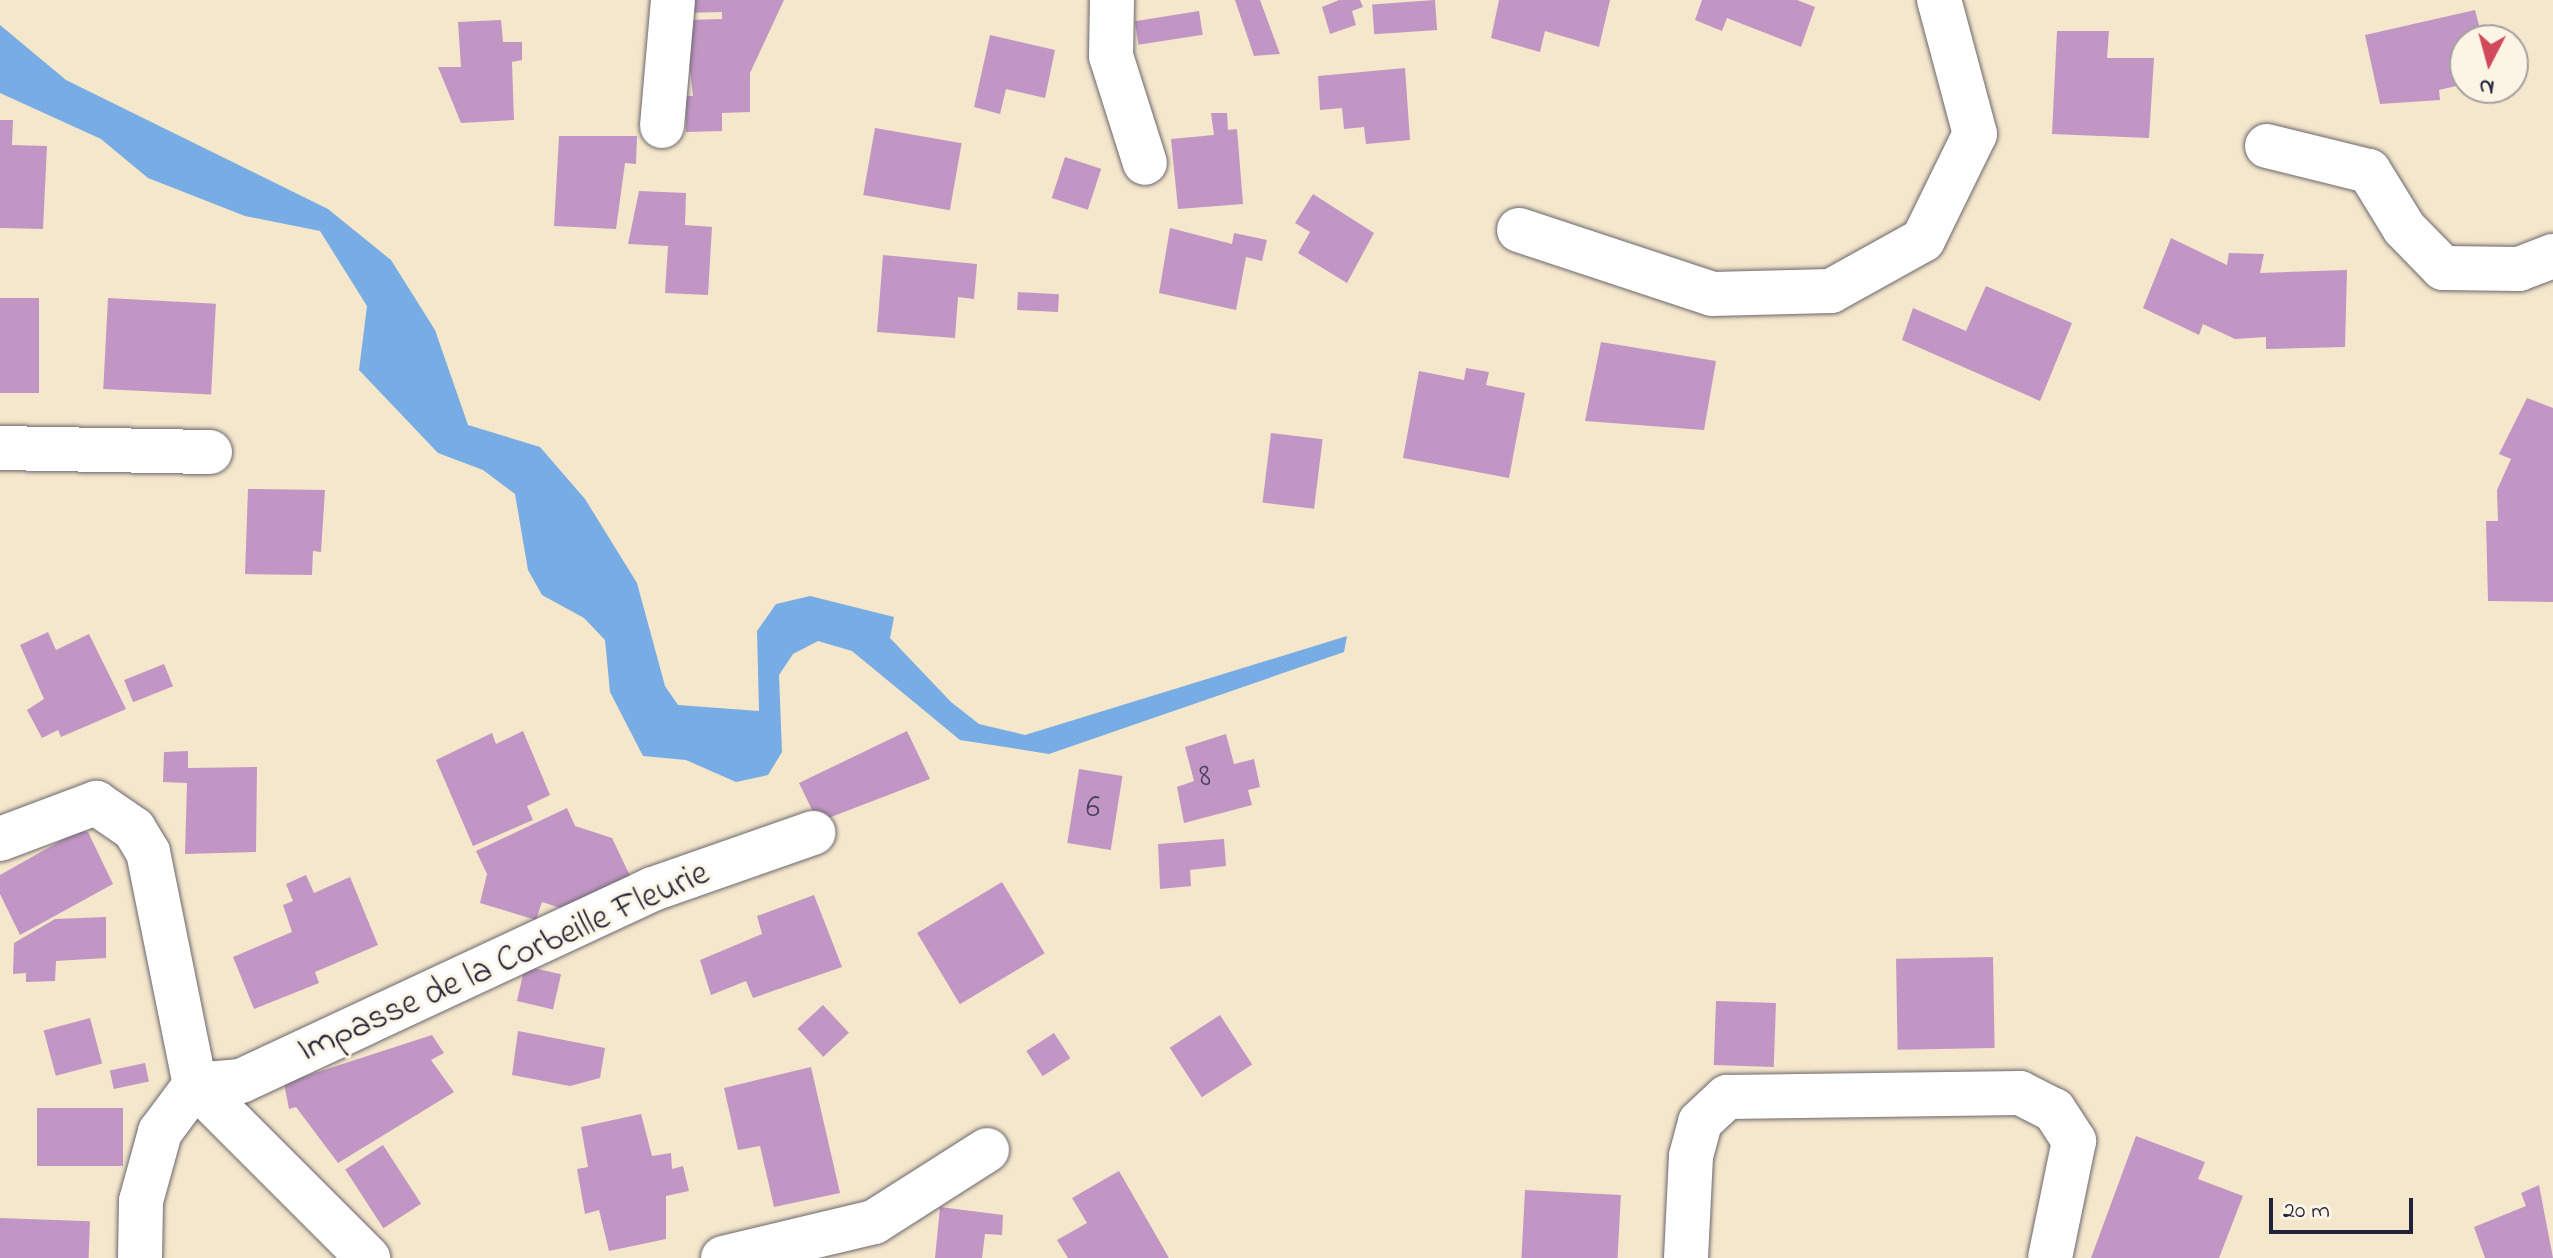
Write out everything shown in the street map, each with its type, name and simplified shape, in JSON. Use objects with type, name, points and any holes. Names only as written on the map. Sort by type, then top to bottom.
[{"type":"street","points":[[662,126],[673,0]]},
{"type":"street","points":[[1112,0],[1111,56],[1145,163]]},
{"type":"street","points":[[1519,230],[1712,294],[1831,291],[1844,284],[1923,240],[1975,134],[1939,0]]},
{"type":"street","points":[[2267,146],[2369,171],[2404,228],[2443,268],[2519,269],[2553,256]]},
{"type":"street","points":[[0,448],[210,452]]},
{"type":"street","points":[[0,839],[96,803],[134,829],[148,852],[195,1085],[368,1258]]},
{"type":"street","name":"Impasse de la Corbeille Fleurie","points":[[195,1085],[241,1081],[653,889],[813,833]]},
{"type":"street","points":[[140,1258],[141,1201],[160,1132],[195,1085]]},
{"type":"street","points":[[1686,1258],[1691,1156],[1700,1122],[1727,1097],[2020,1093],[2054,1110],[2074,1141],[2050,1258]]},
{"type":"street","points":[[723,1258],[874,1222],[987,1150]]},
{"type":"water","points":[[0,25],[66,80],[328,209],[391,260],[435,330],[468,425],[540,447],[585,499],[637,583],[665,686],[678,705],[759,711],[757,631],[776,604],[810,596],[894,617],[890,638],[951,702],[979,724],[1025,735],[1347,636],[1344,652],[1049,754],[960,740],[852,651],[818,641],[793,654],[779,675],[782,752],[768,775],[736,782],[686,760],[643,756],[610,692],[605,640],[584,618],[542,595],[528,570],[515,494],[483,470],[438,453],[359,370],[367,306],[320,231],[245,216],[148,178],[101,139],[0,93]]},
{"type":"building","points":[[685,0],[784,0],[750,73],[750,112],[722,113],[722,131],[686,132],[686,96],[693,96],[684,20],[722,19],[722,12],[685,13]]},
{"type":"building","points":[[1235,0],[1260,0],[1280,54],[1254,56]]},
{"type":"building","points":[[1339,0],[1360,0],[1363,7],[1352,11],[1356,25],[1330,34],[1322,7]]},
{"type":"building","points":[[1435,0],[1437,30],[1374,34],[1372,4]]},
{"type":"building","points":[[1499,0],[1610,0],[1599,47],[1545,31],[1540,52],[1491,38]]},
{"type":"building","points":[[1702,0],[1797,0],[1815,7],[1801,47],[1727,18],[1722,31],[1695,20]]},
{"type":"building","points":[[2475,10],[2479,24],[2449,24],[2449,88],[2439,90],[2440,100],[2380,104],[2365,35]]},
{"type":"building","points":[[1199,11],[1203,35],[1139,45],[1135,21]]},
{"type":"building","points":[[501,20],[503,42],[522,42],[522,60],[512,62],[514,120],[461,123],[438,67],[461,67],[458,22]]},
{"type":"building","points":[[2057,31],[2109,31],[2107,58],[2154,58],[2149,138],[2052,134]]},
{"type":"building","points":[[990,35],[1055,50],[1045,98],[1006,89],[1000,114],[974,107]]},
{"type":"building","points":[[1405,68],[1410,140],[1366,144],[1364,127],[1344,129],[1342,108],[1320,110],[1318,76]]},
{"type":"building","points":[[1211,113],[1227,113],[1228,130],[1237,129],[1243,204],[1178,209],[1171,139],[1214,135]]},
{"type":"building","points":[[0,120],[13,120],[12,145],[47,146],[43,229],[0,228]]},
{"type":"building","points":[[875,128],[962,143],[950,210],[863,195]]},
{"type":"building","points":[[559,136],[637,136],[636,164],[625,163],[616,229],[554,226]]},
{"type":"building","points":[[1065,157],[1101,169],[1088,210],[1052,198]]},
{"type":"building","points":[[639,191],[686,193],[685,225],[712,227],[708,295],[665,293],[668,246],[628,244]]},
{"type":"building","points":[[1313,194],[1374,233],[1347,283],[1298,253],[1310,232],[1295,223]]},
{"type":"building","points":[[1170,228],[1232,244],[1234,233],[1267,240],[1262,261],[1246,257],[1236,310],[1159,293]]},
{"type":"building","points":[[2171,238],[2227,265],[2229,253],[2264,254],[2260,273],[2347,270],[2345,347],[2266,349],[2266,337],[2235,339],[2203,324],[2199,335],[2143,308]]},
{"type":"building","points":[[883,255],[977,264],[974,299],[958,297],[955,338],[877,332]]},
{"type":"building","points":[[1986,286],[2072,323],[2040,401],[1902,340],[1913,308],[1966,331]]},
{"type":"building","points":[[1018,292],[1059,294],[1058,312],[1017,310]]},
{"type":"building","points":[[0,298],[39,298],[39,393],[0,393]]},
{"type":"building","points":[[108,298],[216,304],[211,395],[103,389]]},
{"type":"building","points":[[1601,342],[1716,361],[1704,430],[1585,421]]},
{"type":"building","points":[[1466,368],[1489,372],[1486,385],[1525,393],[1509,478],[1403,458],[1419,371],[1464,380]]},
{"type":"building","points":[[2527,398],[2553,408],[2553,602],[2488,601],[2486,521],[2498,521],[2497,490],[2511,459],[2499,454]]},
{"type":"building","points":[[1271,433],[1323,439],[1314,509],[1262,502]]},
{"type":"building","points":[[248,489],[325,490],[321,552],[313,551],[312,575],[245,574]]},
{"type":"building","points":[[48,632],[56,650],[89,634],[126,709],[61,737],[58,730],[42,738],[27,710],[44,699],[20,645]]},
{"type":"building","points":[[164,664],[173,686],[133,702],[124,680]]},
{"type":"building","points":[[523,731],[550,795],[527,806],[533,820],[473,846],[436,760],[492,733],[496,744]]},
{"type":"building","points":[[907,731],[930,779],[818,822],[799,783]]},
{"type":"building","points":[[1226,734],[1234,764],[1254,759],[1260,787],[1248,790],[1252,805],[1184,823],[1177,787],[1194,781],[1185,747]]},
{"type":"building","points":[[188,751],[188,768],[257,767],[256,852],[185,854],[187,783],[163,782],[164,752]]},
{"type":"building","points":[[1079,769],[1122,776],[1111,850],[1067,843]]},
{"type":"building","points":[[567,808],[575,826],[612,838],[633,882],[576,913],[542,902],[536,920],[480,903],[487,874],[476,851]]},
{"type":"building","points":[[78,831],[88,832],[113,884],[20,935],[0,894],[0,875]]},
{"type":"building","points":[[1224,839],[1226,866],[1190,870],[1191,886],[1160,889],[1158,844]]},
{"type":"building","points":[[306,875],[314,893],[350,877],[378,945],[315,972],[319,983],[254,1009],[233,957],[292,932],[283,905],[293,901],[286,884]]},
{"type":"building","points":[[1002,882],[1045,953],[960,1004],[917,933]]},
{"type":"building","points":[[814,895],[842,967],[753,998],[746,981],[711,995],[700,960],[762,934],[757,916]]},
{"type":"building","points":[[106,917],[106,958],[56,961],[55,981],[26,982],[26,973],[13,974],[14,943],[55,919]]},
{"type":"building","points":[[1993,957],[1995,1048],[1898,1050],[1896,959]]},
{"type":"building","points":[[525,966],[561,974],[553,1009],[517,1001]]},
{"type":"building","points":[[1716,1001],[1776,1003],[1774,1067],[1714,1065]]},
{"type":"building","points":[[823,1005],[849,1033],[823,1057],[797,1029]]},
{"type":"building","points":[[1220,1015],[1252,1064],[1202,1097],[1170,1048]]},
{"type":"building","points":[[90,1018],[102,1063],[56,1076],[44,1030]]},
{"type":"building","points":[[518,1031],[605,1048],[600,1078],[570,1086],[512,1075]]},
{"type":"building","points":[[1054,1033],[1070,1058],[1043,1076],[1026,1051]]},
{"type":"building","points":[[432,1035],[444,1053],[431,1060],[454,1092],[338,1163],[296,1107],[289,1109],[284,1083]]},
{"type":"building","points":[[145,1063],[149,1082],[114,1089],[110,1070]]},
{"type":"building","points":[[811,1067],[840,1193],[774,1207],[760,1146],[738,1150],[724,1088]]},
{"type":"building","points":[[37,1108],[123,1108],[123,1166],[37,1166]]},
{"type":"building","points":[[641,1114],[652,1156],[671,1153],[672,1169],[683,1166],[689,1191],[666,1196],[666,1239],[609,1251],[599,1210],[585,1214],[577,1169],[588,1167],[581,1127]]},
{"type":"building","points":[[2136,1136],[2205,1162],[2198,1179],[2243,1196],[2219,1258],[2091,1258]]},
{"type":"building","points":[[383,1145],[421,1204],[383,1228],[345,1170]]},
{"type":"building","points":[[1119,1171],[1169,1258],[1068,1258],[1057,1240],[1087,1223],[1072,1198]]},
{"type":"building","points":[[2539,1185],[2553,1258],[2485,1258],[2474,1227],[2526,1206],[2521,1193]]},
{"type":"building","points":[[1525,1190],[1621,1195],[1618,1258],[1521,1258]]},
{"type":"building","points":[[940,1207],[1003,1215],[1002,1235],[985,1234],[982,1258],[935,1258]]},
{"type":"building","points":[[0,1218],[90,1221],[89,1258],[0,1258]]}]
